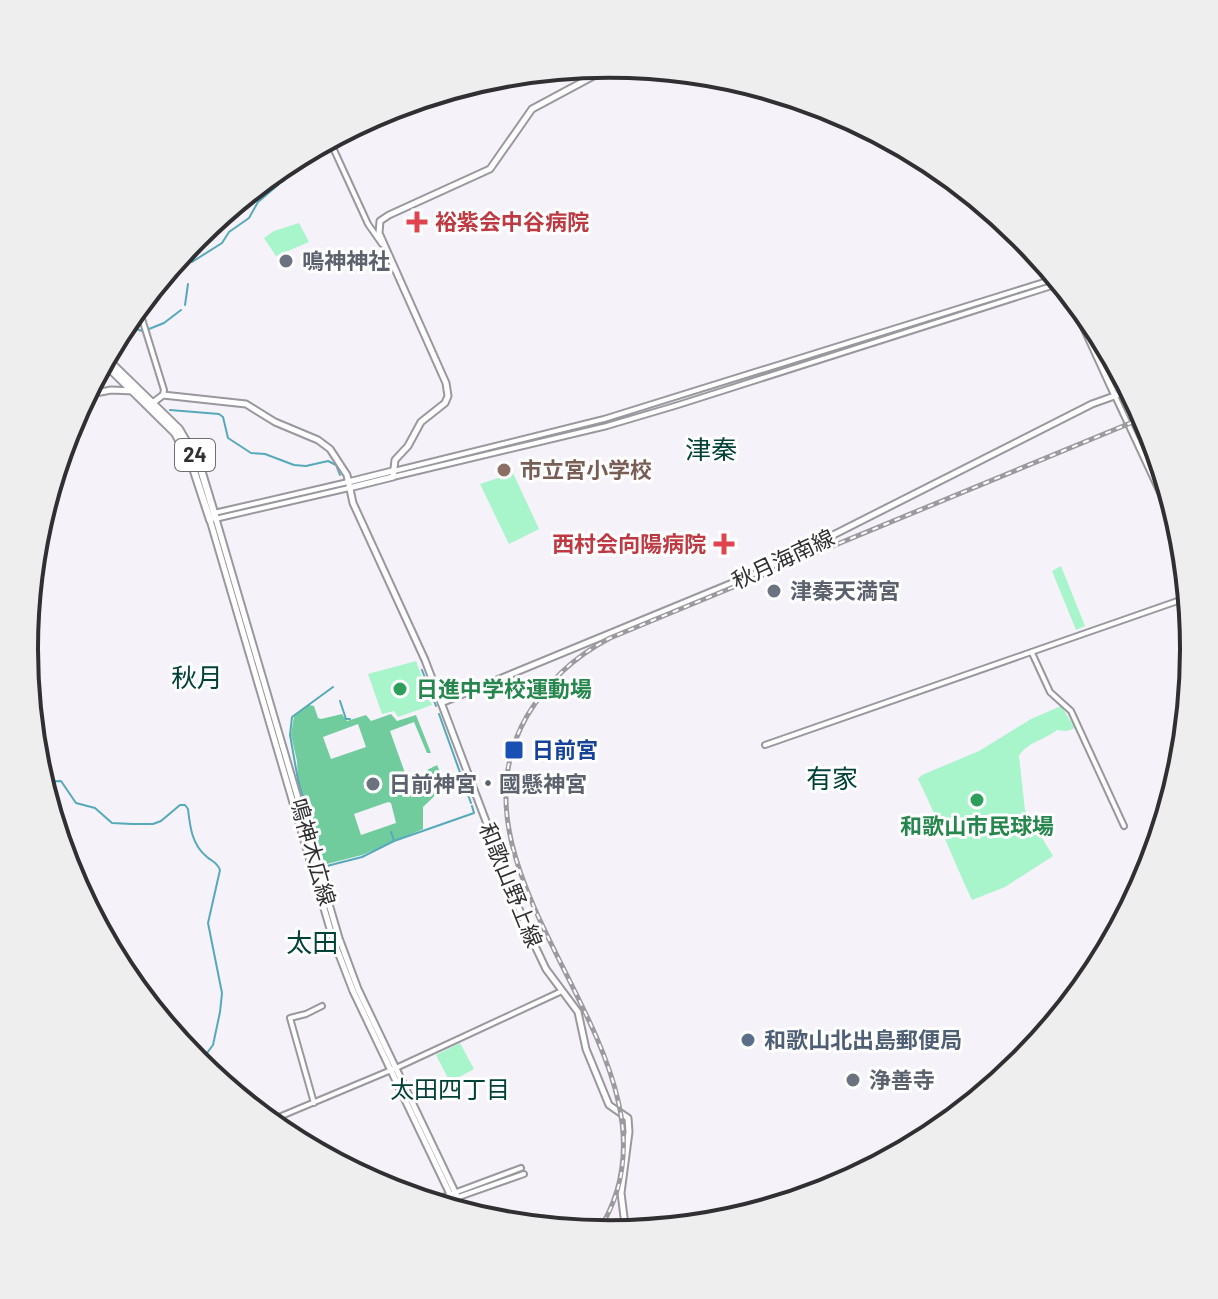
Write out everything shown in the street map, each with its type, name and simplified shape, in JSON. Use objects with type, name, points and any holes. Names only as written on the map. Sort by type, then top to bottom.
[{"type":"highway","name":"24","points":[[112,367],[179,429],[191,447],[212,516]]},
{"type":"main road","points":[[348,485],[392,474],[395,460],[408,446],[423,418],[445,403],[448,396],[446,383],[377,228],[382,218],[490,169],[532,109],[588,79]]},
{"type":"main road","points":[[1098,355],[1118,395]]},
{"type":"main road","points":[[1110,376],[1118,395]]},
{"type":"main road","points":[[99,392],[136,390]]},
{"type":"main road","points":[[151,404],[163,395]]},
{"type":"main road","name":"和歌山野上線","points":[[163,395],[246,404],[275,422],[325,444],[347,475],[348,485],[441,703],[526,927],[546,969],[581,1017],[586,1049],[609,1105],[625,1114],[629,1122],[621,1193],[624,1220]]},
{"type":"main road","name":"秋月海南線","points":[[441,703],[764,570],[1080,410],[1118,395]]},
{"type":"main road","name":"鳴神木広線","points":[[212,516],[339,938],[358,989],[456,1200]]},
{"type":"street","points":[[334,149],[368,224],[386,250]]},
{"type":"street","points":[[368,224],[382,218]]},
{"type":"street","points":[[392,474],[604,419],[1045,282]]},
{"type":"street","points":[[392,474],[607,426],[1049,287]]},
{"type":"street","points":[[143,320],[163,385],[163,395]]},
{"type":"street","points":[[1118,395],[1141,442]]},
{"type":"street","points":[[1118,395],[1151,470]]},
{"type":"street","points":[[212,516],[348,485]]},
{"type":"street","points":[[765,745],[1178,601]]},
{"type":"street","points":[[1032,653],[1050,692],[1071,711],[1124,826]]},
{"type":"street","points":[[281,1116],[394,1069],[562,991]]},
{"type":"street","points":[[314,1103],[290,1018],[322,1006]]},
{"type":"street","points":[[449,1197],[522,1171]]},
{"type":"green space","points":[[299,223],[309,242],[276,256],[264,238],[274,231]]},
{"type":"green space","points":[[513,473],[539,529],[509,544],[480,484]]},
{"type":"green space","points":[[1061,566],[1085,626],[1076,630],[1052,571]]},
{"type":"green space","name":"日進中学校運動場","points":[[416,661],[432,705],[398,717],[394,711],[382,714],[368,674]]},
{"type":"green space","name":"日前神宮・國懸神宮","points":[[309,705],[314,706],[321,719],[342,714],[347,721],[366,715],[371,721],[391,714],[397,721],[416,715],[431,753],[427,753],[414,722],[390,731],[410,787],[429,789],[427,770],[437,765],[446,785],[423,807],[423,829],[362,855],[323,865],[298,780],[291,735],[294,716]],"holes":[[[358,724],[366,747],[331,759],[323,737]],[[391,803],[396,823],[361,835],[354,814]]]},
{"type":"green space","points":[[1061,706],[1075,728],[1057,730],[1027,747],[1019,756],[1025,810],[1053,856],[1005,887],[972,900],[918,779],[979,751],[1031,719]]},
{"type":"green space","points":[[460,1043],[474,1069],[450,1082],[436,1055]]},
{"type":"waterway","points":[[192,262],[222,243],[229,232],[249,218],[258,202],[278,185]]},
{"type":"waterway","points":[[185,305],[188,284]]},
{"type":"waterway","points":[[149,329],[164,323],[181,310]]},
{"type":"waterway","points":[[136,329],[142,331]]},
{"type":"waterway","points":[[170,410],[219,414],[223,417],[228,438],[251,453],[265,454],[294,465],[328,461],[336,465],[340,475]]},
{"type":"waterway","points":[[422,670],[436,706]]},
{"type":"waterway","points":[[333,687],[292,717],[290,735],[298,780],[323,867],[362,857],[394,841]]},
{"type":"waterway","points":[[340,701],[346,719],[350,719]]},
{"type":"waterway","points":[[439,714],[471,803]]},
{"type":"waterway","points":[[54,781],[61,781],[76,803],[95,808],[112,823],[153,824],[180,805],[188,809],[195,841],[220,870],[208,923],[222,993],[213,1045],[206,1054]]},
{"type":"waterway","points":[[391,832],[394,841],[474,813],[472,806]]},
{"type":"railway","points":[[602,1220],[622,1170],[619,1105],[598,1040],[535,910],[512,845],[506,780],[527,716],[535,703],[563,671],[610,638],[1133,422]]},
{"type":"place","name":"裕紫会中谷病院","points":[[417,222]]},
{"type":"place","name":"鳴神神社","points":[[286,261]]},
{"type":"place","name":"市立宮小学校","points":[[504,470]]},
{"type":"place","name":"西村会向陽病院","points":[[724,544]]},
{"type":"place","name":"津秦天満宮","points":[[774,591]]},
{"type":"place","name":"日進中学校運動場","points":[[400,689]]},
{"type":"place","name":"日前宮","points":[[514,750]]},
{"type":"place","name":"日前神宮・國懸神宮","points":[[373,784]]},
{"type":"place","name":"和歌山市民球場","points":[[977,800]]},
{"type":"place","name":"和歌山北出島郵便局","points":[[748,1040]]},
{"type":"place","name":"浄善寺","points":[[853,1080]]},
{"type":"district","name":"津秦","points":[[711,450]]},
{"type":"district","name":"秋月","points":[[197,678]]},
{"type":"district","name":"有家","points":[[832,779]]},
{"type":"district","name":"太田","points":[[312,943]]},
{"type":"district","name":"太田四丁目","points":[[450,1090]]}]
